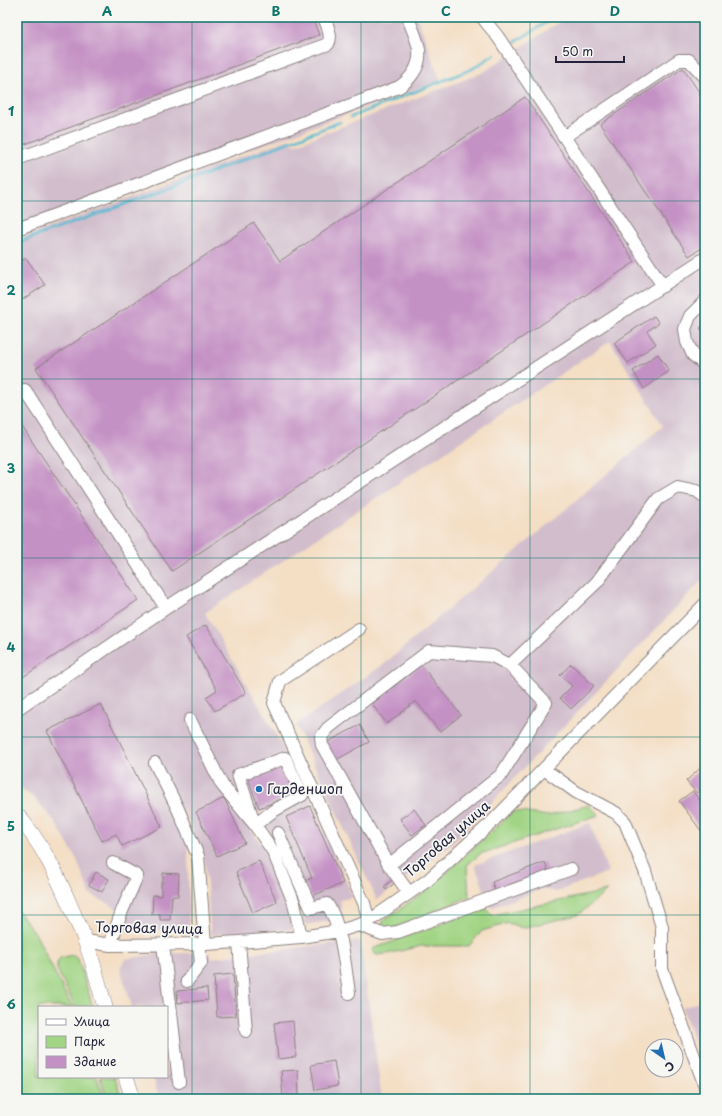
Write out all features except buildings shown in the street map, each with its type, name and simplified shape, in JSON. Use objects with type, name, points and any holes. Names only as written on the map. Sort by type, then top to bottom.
[{"type":"main road","points":[[17,815],[28,827],[52,866],[66,894],[86,942],[105,1006]]},
{"type":"main road","points":[[126,1078],[133,1099]]},
{"type":"street","points":[[17,159],[328,44],[330,35],[324,17]]},
{"type":"street","points":[[17,229],[399,87],[409,79],[413,73],[418,62],[419,55],[419,49],[408,17]]},
{"type":"street","points":[[482,17],[498,36],[663,286]]},
{"type":"street","points":[[564,137],[679,60],[689,60],[705,77]]},
{"type":"street","points":[[17,709],[166,608],[705,258]]},
{"type":"street","points":[[705,301],[690,316],[685,329],[687,342],[694,355],[705,365]]},
{"type":"street","points":[[25,390],[166,608]]},
{"type":"street","points":[[510,665],[597,582],[658,499],[678,487],[697,491],[705,497]]},
{"type":"street","name":"Торговая улица","points":[[86,942],[110,945],[239,942],[301,937],[339,931],[364,923],[428,880],[484,829],[705,604]]},
{"type":"street","points":[[359,629],[280,681],[274,703],[364,903],[364,923],[382,934],[398,932],[571,869]]},
{"type":"street","points":[[389,865],[501,775],[546,703],[510,665],[492,656],[430,651],[328,728],[321,736],[322,745],[389,865],[409,893]]},
{"type":"street","points":[[190,720],[222,785],[255,825],[273,851],[294,903],[301,937]]},
{"type":"street","points":[[285,758],[302,795],[273,811],[255,825],[238,775],[285,758]]},
{"type":"street","points":[[155,763],[178,809],[198,856],[202,944],[201,964],[187,980]]},
{"type":"street","points":[[544,768],[576,792],[616,813],[625,822],[645,871],[662,927],[662,969],[705,1086]]},
{"type":"street","points":[[278,833],[311,908],[327,904],[332,911],[339,931],[349,993]]},
{"type":"street","points":[[110,945],[122,910],[137,876],[113,863]]},
{"type":"street","points":[[239,942],[246,1031]]},
{"type":"street","points":[[163,944],[179,1082]]},
{"type":"shaded area","points":[[17,17],[417,17],[440,80],[17,235]]},
{"type":"shaded area","points":[[567,17],[705,18],[705,577],[457,839],[377,900],[296,725],[383,665],[663,426],[610,341],[205,613],[285,750],[310,799],[353,897],[340,900],[343,919],[305,925],[301,902],[267,826],[268,822],[263,812],[256,811],[243,800],[228,782],[224,774],[214,780],[228,797],[269,855],[289,906],[293,929],[211,935],[205,862],[182,804],[192,847],[187,849],[189,932],[160,930],[120,923],[122,911],[90,894],[76,858],[54,820],[34,798],[17,785],[17,239],[289,139],[294,145],[482,73]]},
{"type":"shaded area","points":[[590,823],[608,872],[556,892],[542,889],[491,908],[475,865]]},
{"type":"shaded area","points":[[360,940],[382,1099],[159,1099],[153,1078],[168,1078],[168,1006],[132,1006],[120,967],[126,959],[164,953],[210,953],[211,958]]},
{"type":"shaded area","points":[[705,1000],[705,1073],[682,1008]]},
{"type":"green space","points":[[589,805],[599,815],[480,854],[467,865],[469,897],[395,928],[382,928],[383,921],[431,887],[514,811],[548,816]]},
{"type":"green space","points":[[607,891],[578,915],[522,928],[509,923],[482,931],[469,946],[422,946],[376,955],[372,949],[486,908],[492,915]]},
{"type":"green space","points":[[17,910],[35,933],[72,1006],[38,1006],[38,1078],[97,1078],[104,1099],[17,1099]]},
{"type":"green space","points":[[72,955],[78,959],[93,1006],[75,1006],[57,969],[57,963],[60,958]]},
{"type":"green space","points":[[100,1078],[115,1078],[122,1099],[107,1099]]},
{"type":"waterway","points":[[515,42],[555,17]]},
{"type":"waterway","points":[[351,117],[472,69],[495,54]]},
{"type":"waterway","points":[[17,243],[181,184],[340,122]]},
{"type":"place","name":"Гарденшоп","points":[[259,789]]}]
